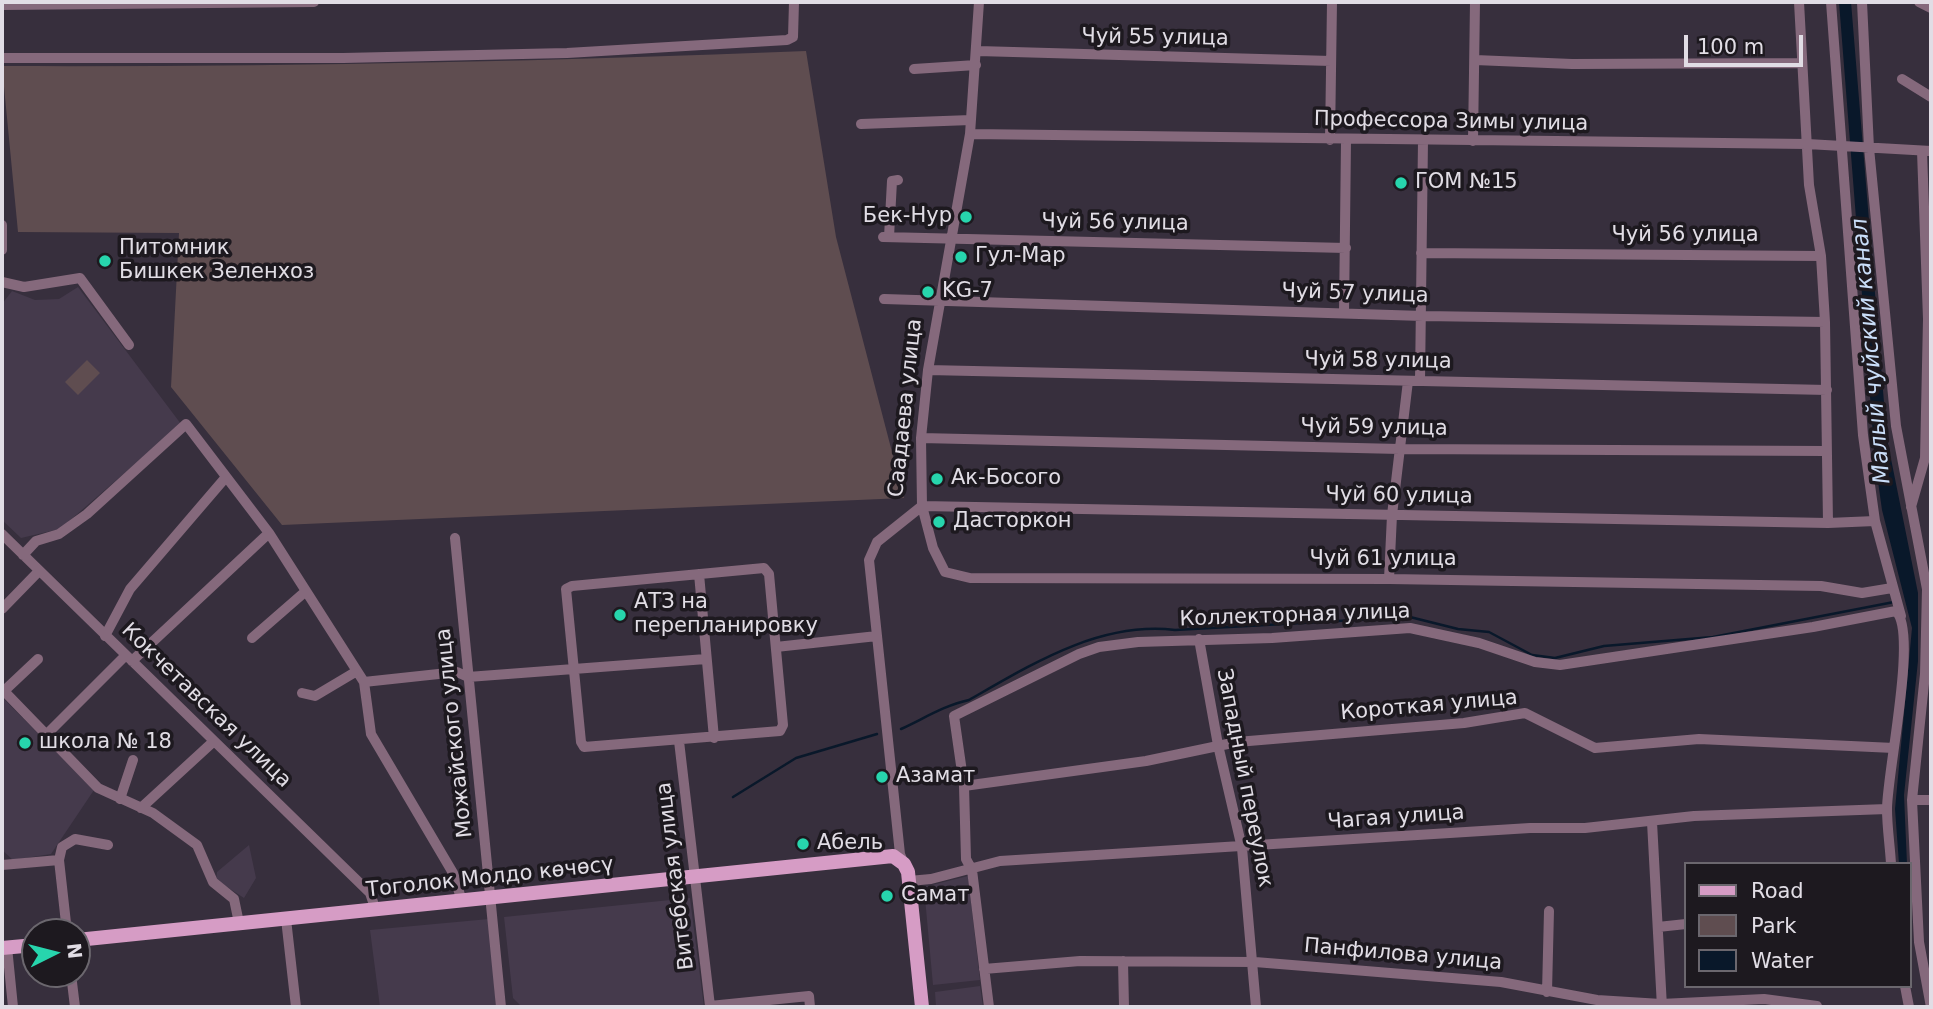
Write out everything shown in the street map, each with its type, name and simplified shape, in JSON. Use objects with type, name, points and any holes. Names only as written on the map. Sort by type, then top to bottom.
[{"type":"main road","name":"Тоголок Молдо көчөсү","points":[[91,939],[893,856],[904,864]]},
{"type":"main road","name":"Саадаева улица","points":[[904,864],[909,881],[922,1007]]},
{"type":"street","points":[[2,5],[313,2]]},
{"type":"street","points":[[2,58],[329,58],[553,54],[787,40],[793,37],[795,30],[794,2]]},
{"type":"street","name":"Саадаева улица","points":[[904,864],[869,559],[877,542],[922,506],[921,438],[928,370],[970,134],[978,51],[979,2]]},
{"type":"street","points":[[1330,140],[1332,2]]},
{"type":"street","points":[[1473,141],[1475,2]]},
{"type":"street","points":[[1799,2],[1809,185],[1821,256],[1825,322],[1828,523]]},
{"type":"street","points":[[1831,2],[1863,435],[1875,521],[1898,613],[1904,661],[1887,809],[1891,862]]},
{"type":"street","points":[[1862,2],[1869,148],[1896,426],[1927,589],[1926,737],[1912,800],[1931,1007]]},
{"type":"street","points":[[1920,2],[1931,8]]},
{"type":"street","name":"Чуй 55 улица","points":[[978,51],[1331,61]]},
{"type":"street","points":[[1475,60],[1572,64],[1801,63]]},
{"type":"street","points":[[914,69],[976,65]]},
{"type":"street","points":[[1902,79],[1931,97]]},
{"type":"street","points":[[861,124],[971,120]]},
{"type":"street","name":"Профессора Зимы улица","points":[[970,134],[1807,144],[1926,151]]},
{"type":"street","points":[[1345,313],[1346,140]]},
{"type":"street","points":[[1420,381],[1423,316],[1423,141]]},
{"type":"street","points":[[1911,509],[1928,458],[1930,319],[1926,151]]},
{"type":"street","name":"Чуй 56 улица","points":[[898,180],[892,181],[886,237],[1346,248]]},
{"type":"street","points":[[2,225],[2,250]]},
{"type":"street","name":"Чуй 56 улица","points":[[1421,253],[1821,256]]},
{"type":"street","points":[[2,282],[24,287],[80,278],[129,345]]},
{"type":"street","name":"Чуй 57 улица","points":[[884,299],[1423,316],[1825,322]]},
{"type":"street","name":"Чуй 58 улица","points":[[928,370],[1827,390]]},
{"type":"street","points":[[1389,579],[1392,515],[1408,380]]},
{"type":"street","points":[[23,555],[36,541],[59,534],[87,514],[187,424],[269,534],[364,682],[371,734],[453,873],[462,901]]},
{"type":"street","name":"Чуй 59 улица","points":[[921,438],[1400,449],[1826,451]]},
{"type":"street","points":[[105,636],[130,589],[226,477]]},
{"type":"street","name":"Чуй 60 улица","points":[[922,506],[1828,523],[1875,521]]},
{"type":"street","name":"Чуй 61 улица","points":[[922,506],[933,548],[945,572],[970,578],[1389,579],[1821,586],[1862,593],[1892,588]]},
{"type":"street","name":"Кокчетавская улица","points":[[2,534],[370,893],[376,911]]},
{"type":"street","points":[[47,734],[269,534]]},
{"type":"street","name":"Можайского улица","points":[[455,538],[501,1007]]},
{"type":"street","points":[[760,568],[767,570],[782,728],[777,732],[587,749],[581,742],[565,593],[569,587],[699,574],[760,568]]},
{"type":"street","points":[[2,609],[39,571]]},
{"type":"street","points":[[699,574],[714,738]]},
{"type":"street","points":[[252,638],[306,592]]},
{"type":"street","name":"Коллекторная улица","points":[[964,786],[954,716],[1099,647],[1410,628],[1479,643],[1535,662],[1560,666],[1898,613]]},
{"type":"street","points":[[776,647],[877,636]]},
{"type":"street","name":"Западный переулок","points":[[1199,639],[1218,746],[1242,848],[1255,962],[1256,1007]]},
{"type":"street","points":[[38,659],[3,690],[98,788],[141,808],[197,845],[213,882],[234,900],[239,923]]},
{"type":"street","points":[[364,682],[457,672],[468,677],[706,659]]},
{"type":"street","points":[[302,693],[315,696],[357,671]]},
{"type":"street","name":"Короткая улица","points":[[964,786],[1146,761],[1218,746],[1464,723],[1525,713],[1595,748],[1699,739],[1894,748]]},
{"type":"street","points":[[141,808],[214,741]]},
{"type":"street","name":"Витебская улица","points":[[679,741],[710,1006]]},
{"type":"street","points":[[120,799],[133,760]]},
{"type":"street","points":[[964,786],[966,859],[972,870],[989,1007]]},
{"type":"street","points":[[1912,800],[1931,800]]},
{"type":"street","name":"Чагая улица","points":[[909,881],[972,870],[1000,861],[1652,822],[1694,816],[1887,809]]},
{"type":"street","points":[[1652,822],[1661,1006]]},
{"type":"street","points":[[65,918],[59,860],[62,847],[70,840],[108,845]]},
{"type":"street","points":[[2,865],[59,860]]},
{"type":"street","points":[[1547,992],[1549,911]]},
{"type":"street","points":[[286,919],[296,1007]]},
{"type":"street","points":[[1658,927],[1685,924]]},
{"type":"street","points":[[4,948],[13,1007]]},
{"type":"street","name":"Панфилова улица","points":[[984,970],[1080,961],[1255,962],[1502,982],[1597,1000],[1661,1006],[1764,999],[1817,1006]]},
{"type":"street","points":[[1123,961],[1125,1007]]},
{"type":"street","points":[[73,988],[75,1007]]},
{"type":"street","points":[[1905,988],[1909,1007]]},
{"type":"street","points":[[710,1006],[809,996],[810,1007]]},
{"type":"shaded area","points":[[78,287],[181,424],[60,529],[21,538],[2,520],[2,304],[12,291],[35,300],[59,299]]},
{"type":"shaded area","name":"школа № 18","points":[[2,697],[94,790],[51,854],[13,860],[2,850]]},
{"type":"shaded area","points":[[249,845],[256,878],[244,898],[216,880],[217,872]]},
{"type":"shaded area","points":[[968,876],[980,980],[933,985],[924,887]]},
{"type":"shaded area","points":[[690,898],[704,1007],[522,1007],[513,998],[504,917]]},
{"type":"shaded area","points":[[489,919],[496,1007],[380,1007],[370,930]]},
{"type":"shaded area","points":[[980,986],[983,1007],[936,1007],[935,992]]},
{"type":"green space","points":[[806,51],[836,237],[904,498],[282,525],[171,387],[179,233],[18,232],[2,66],[404,63]]},
{"type":"green space","points":[[87,360],[100,373],[78,395],[65,382]]},
{"type":"water","name":"Малый чуйский канал","points":[[1839,2],[1851,2],[1887,439],[1918,593],[1918,661],[1904,795],[1907,862],[1899,862],[1895,809],[1912,628],[1882,510],[1875,460]]},
{"type":"waterway","points":[[901,729],[969,700],[1068,648],[1120,632],[1410,617],[1458,629],[1489,632],[1532,655],[1555,658],[1604,646],[1713,637],[1894,602]]},
{"type":"waterway","points":[[733,797],[796,758],[877,734]]},
{"type":"place","name":"ГОМ №15","points":[[1401,183]]},
{"type":"place","name":"Бек-Нур","points":[[966,217]]},
{"type":"place","name":"Гул-Мар","points":[[961,257]]},
{"type":"place","name":"Питомник Бишкек Зеленхоз","points":[[105,261]]},
{"type":"place","name":"KG-7","points":[[928,292]]},
{"type":"place","name":"Ак-Босого","points":[[937,479]]},
{"type":"place","name":"Дасторкон","points":[[939,522]]},
{"type":"place","name":"АТЗ на перепланировку","points":[[620,615]]},
{"type":"place","name":"школа № 18","points":[[25,743]]},
{"type":"place","name":"Азамат","points":[[882,777]]},
{"type":"place","name":"Абель","points":[[803,844]]},
{"type":"place","name":"Самат","points":[[887,896]]}]
